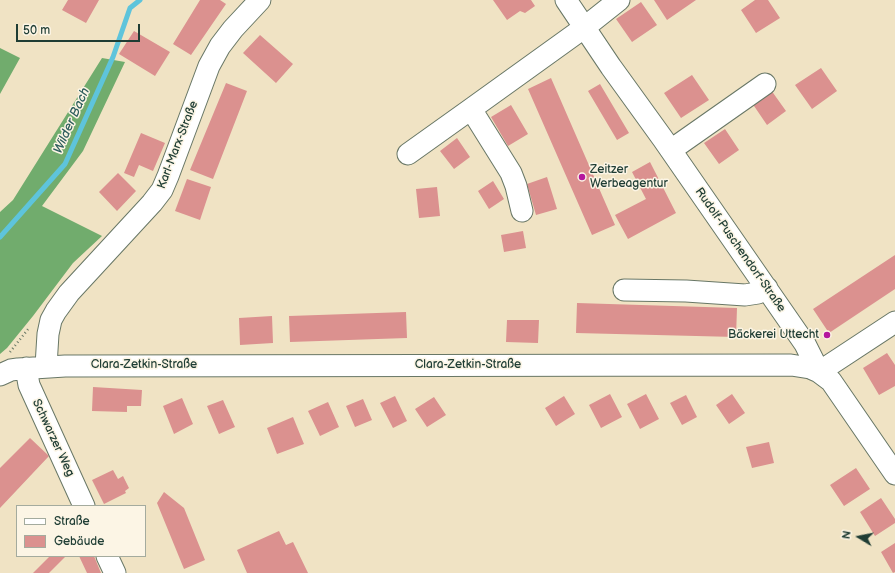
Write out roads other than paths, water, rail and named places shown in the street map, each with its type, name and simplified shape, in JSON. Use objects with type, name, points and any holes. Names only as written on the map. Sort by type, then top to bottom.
[{"type":"street","name":"Rudolf-Puschendorf-Straße","points":[[566,0],[767,288],[805,344],[819,372],[831,381],[895,474]]},
{"type":"street","points":[[408,154],[619,0]]},
{"type":"street","name":"Karl-Marx-Straße","points":[[36,367],[48,334],[51,320],[56,311],[69,293],[152,203],[162,190],[209,66],[220,46],[254,2]]},
{"type":"street","points":[[671,150],[765,84]]},
{"type":"street","points":[[471,109],[511,173],[522,211]]},
{"type":"street","points":[[624,290],[686,291],[745,295],[758,293],[767,288]]},
{"type":"street","points":[[819,372],[895,322]]},
{"type":"street","name":"Clara-Zetkin-Straße","points":[[0,375],[11,370],[36,367],[335,365],[791,365],[810,368],[819,372]]},
{"type":"street","name":"Schwarzer Weg","points":[[36,367],[29,385],[84,505]]},
{"type":"street","points":[[107,557],[115,573]]},
{"type":"waterway","name":"Wilder Bach","points":[[0,237],[65,164],[113,57],[130,8],[140,0]]},
{"type":"place","name":"Zeitzer Werbeagentur","points":[[582,177]]},
{"type":"place","name":"Bäckerei Uttecht","points":[[827,335]]}]
